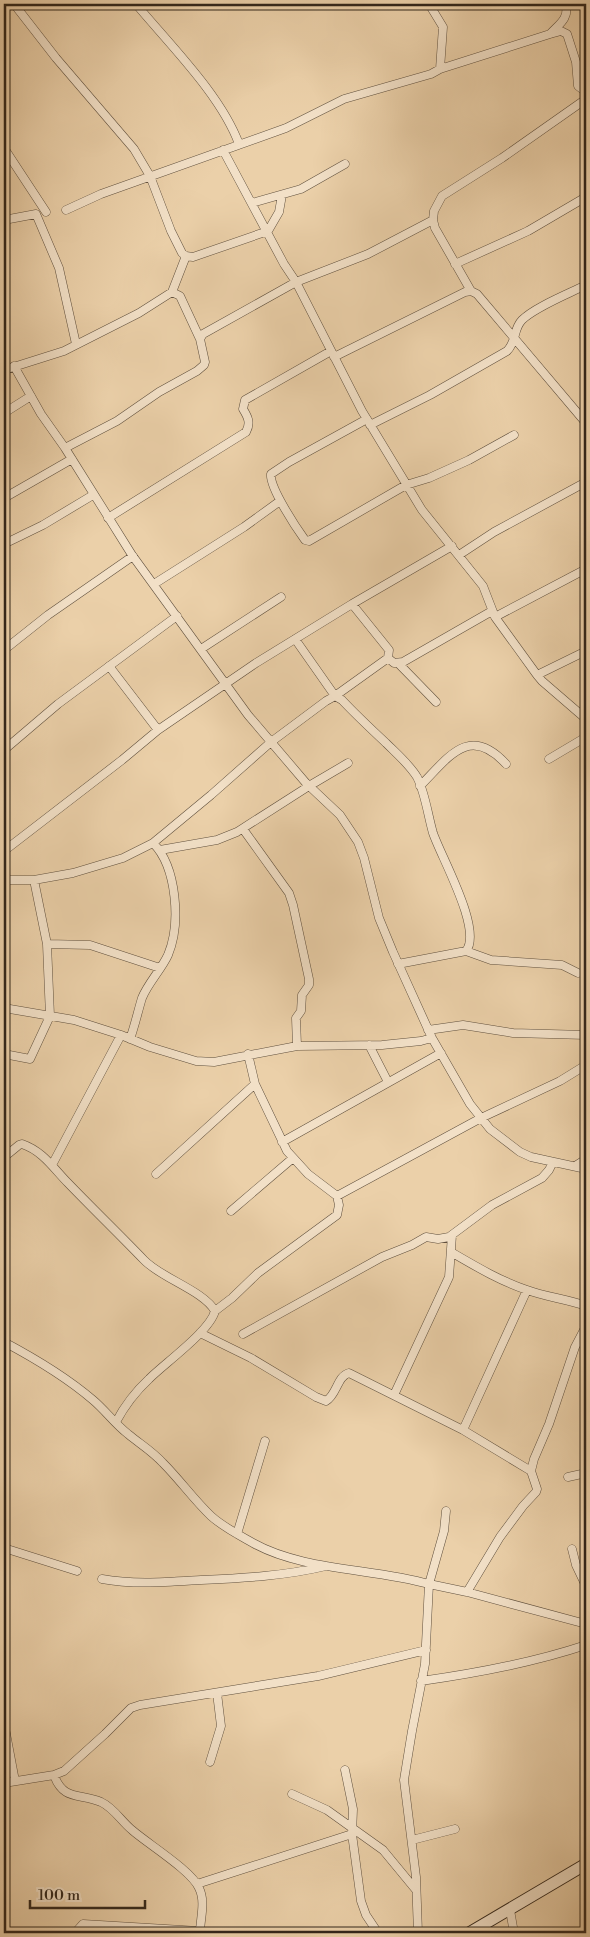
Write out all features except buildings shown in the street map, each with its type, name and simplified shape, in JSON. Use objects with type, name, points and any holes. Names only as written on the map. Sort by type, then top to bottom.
[{"type":"main road","points":[[469,1933],[586,1864]]},
{"type":"street","points":[[14,4],[56,58],[134,150],[150,176],[172,231],[182,252],[186,256],[193,257],[268,231],[279,212],[282,195]]},
{"type":"street","points":[[136,4],[212,95],[231,126],[239,144]]},
{"type":"street","points":[[429,4],[443,27],[440,69]]},
{"type":"street","points":[[550,34],[567,14],[566,4]]},
{"type":"street","points":[[66,210],[101,194],[286,128],[344,100],[431,74],[440,69],[561,31],[567,34],[576,62],[578,86],[586,92]]},
{"type":"street","points":[[586,99],[502,158],[442,196],[434,211],[432,220],[471,291],[477,294],[586,423]]},
{"type":"street","points":[[4,148],[43,204],[46,212]]},
{"type":"street","points":[[223,150],[296,282],[368,422],[406,485],[422,510],[483,586],[493,614],[537,675],[586,719]]},
{"type":"street","points":[[252,203],[301,189],[345,164]]},
{"type":"street","points":[[455,264],[528,230],[586,197]]},
{"type":"street","points":[[4,220],[36,214],[59,268],[76,344]]},
{"type":"street","points":[[200,339],[204,334],[296,282],[368,254],[432,220]]},
{"type":"street","points":[[4,370],[64,351],[139,313],[172,292],[186,256]]},
{"type":"street","points":[[514,436],[445,471],[406,485],[309,541],[304,538],[280,501],[270,481],[271,474],[275,470],[368,422],[430,395],[507,351],[513,344],[520,322],[530,314],[586,285]]},
{"type":"street","points":[[108,518],[246,432],[250,423],[244,409],[245,400],[332,354],[465,292],[471,291]]},
{"type":"street","points":[[65,448],[104,429],[134,408],[204,365],[200,339],[180,296],[172,292]]},
{"type":"street","points":[[14,366],[41,414],[65,448],[108,518],[200,649],[248,715],[309,786],[340,815],[358,842],[364,858],[379,918],[398,964],[430,1034],[470,1104],[490,1129],[511,1147],[531,1158],[586,1169]]},
{"type":"street","points":[[4,413],[30,396]]},
{"type":"street","points":[[4,498],[72,460]]},
{"type":"street","points":[[459,555],[494,532],[586,482]]},
{"type":"street","points":[[4,544],[43,525],[94,495]]},
{"type":"street","points":[[154,584],[244,527],[280,501]]},
{"type":"street","points":[[4,851],[158,730],[295,639],[452,546]]},
{"type":"street","points":[[4,650],[48,615],[133,556]]},
{"type":"street","points":[[398,663],[586,569]]},
{"type":"street","points":[[200,649],[281,596]]},
{"type":"street","points":[[4,880],[34,880],[54,877],[123,858],[153,843],[212,795],[271,742],[326,700],[335,696],[388,658],[389,650],[352,604]]},
{"type":"street","points":[[4,750],[109,666],[177,616]]},
{"type":"street","points":[[295,639],[335,696],[342,700],[408,765],[418,779],[434,834],[461,894],[468,920],[470,944],[466,951]]},
{"type":"street","points":[[537,675],[586,652]]},
{"type":"street","points":[[388,658],[398,663],[436,702]]},
{"type":"street","points":[[109,666],[158,730]]},
{"type":"street","points":[[549,759],[586,737]]},
{"type":"street","points":[[420,786],[456,751],[470,745],[477,744],[495,751],[506,764]]},
{"type":"street","points":[[160,850],[217,840],[243,829],[348,763]]},
{"type":"street","points":[[243,829],[289,893],[293,905],[309,979],[309,985],[302,995],[301,1011],[296,1018],[297,1046]]},
{"type":"street","points":[[130,1039],[143,997],[168,955],[175,931],[172,881],[164,856],[153,843]]},
{"type":"street","points":[[4,1054],[30,1059],[50,1016],[47,944],[34,880]]},
{"type":"street","points":[[47,944],[90,945],[160,968]]},
{"type":"street","points":[[398,964],[466,951],[491,960],[562,965],[578,973]]},
{"type":"street","points":[[4,1008],[74,1020],[196,1061],[214,1062],[297,1046],[369,1045],[421,1041],[430,1034],[464,1024],[513,1033],[586,1035]]},
{"type":"street","points":[[52,1165],[121,1035]]},
{"type":"street","points":[[369,1045],[388,1082]]},
{"type":"street","points":[[282,1142],[441,1053]]},
{"type":"street","points":[[116,1422],[134,1394],[200,1333],[213,1319],[215,1311],[232,1298],[258,1273],[337,1216],[339,1205],[337,1196],[293,1158],[282,1142],[254,1084],[248,1054]]},
{"type":"street","points":[[337,1196],[481,1118],[560,1081],[586,1065]]},
{"type":"street","points":[[156,1174],[254,1084]]},
{"type":"street","points":[[4,1154],[8,1154],[18,1145],[22,1144],[42,1154],[145,1261],[201,1297],[212,1305],[215,1311]]},
{"type":"street","points":[[231,1211],[293,1158]]},
{"type":"street","points":[[575,1166],[586,1159]]},
{"type":"street","points":[[243,1334],[382,1257],[408,1247],[422,1239],[445,1238],[452,1235],[492,1205],[542,1178],[553,1162]]},
{"type":"street","points":[[394,1395],[449,1277],[452,1235]]},
{"type":"street","points":[[451,1252],[488,1273],[527,1290],[586,1306]]},
{"type":"street","points":[[463,1430],[527,1290]]},
{"type":"street","points":[[467,1592],[500,1537],[536,1492],[536,1484],[531,1471],[534,1459],[555,1409],[574,1347],[586,1326]]},
{"type":"street","points":[[200,1333],[251,1358],[316,1397],[326,1401],[330,1399],[344,1376],[349,1373],[463,1430],[531,1471]]},
{"type":"street","points":[[4,1342],[70,1381],[128,1434],[163,1462],[213,1517],[237,1534],[281,1556],[405,1578],[467,1592],[586,1624]]},
{"type":"street","points":[[237,1534],[265,1441]]},
{"type":"street","points":[[568,1476],[586,1473]]},
{"type":"street","points":[[418,1933],[412,1840],[404,1780],[422,1682],[426,1650],[429,1584],[444,1531],[446,1511]]},
{"type":"street","points":[[4,1548],[77,1571]]},
{"type":"street","points":[[572,1549],[576,1565],[586,1586]]},
{"type":"street","points":[[102,1578],[126,1582],[153,1583],[273,1576],[328,1565]]},
{"type":"street","points":[[422,1682],[484,1672],[552,1656],[586,1645]]},
{"type":"street","points":[[4,1783],[54,1775],[64,1771],[130,1708],[318,1676],[426,1650]]},
{"type":"street","points":[[210,1762],[220,1726],[217,1693]]},
{"type":"street","points":[[4,1723],[15,1780]]},
{"type":"street","points":[[345,1770],[353,1809],[352,1830],[361,1901],[366,1915],[378,1933]]},
{"type":"street","points":[[54,1775],[58,1785],[65,1793],[100,1802],[109,1807],[130,1829],[186,1872],[200,1890],[202,1910],[200,1932],[83,1924],[74,1933]]},
{"type":"street","points":[[292,1794],[327,1810],[352,1830],[383,1850],[416,1890]]},
{"type":"street","points":[[412,1840],[455,1829]]},
{"type":"street","points":[[197,1884],[352,1830]]},
{"type":"street","points":[[510,1910],[514,1933]]}]
